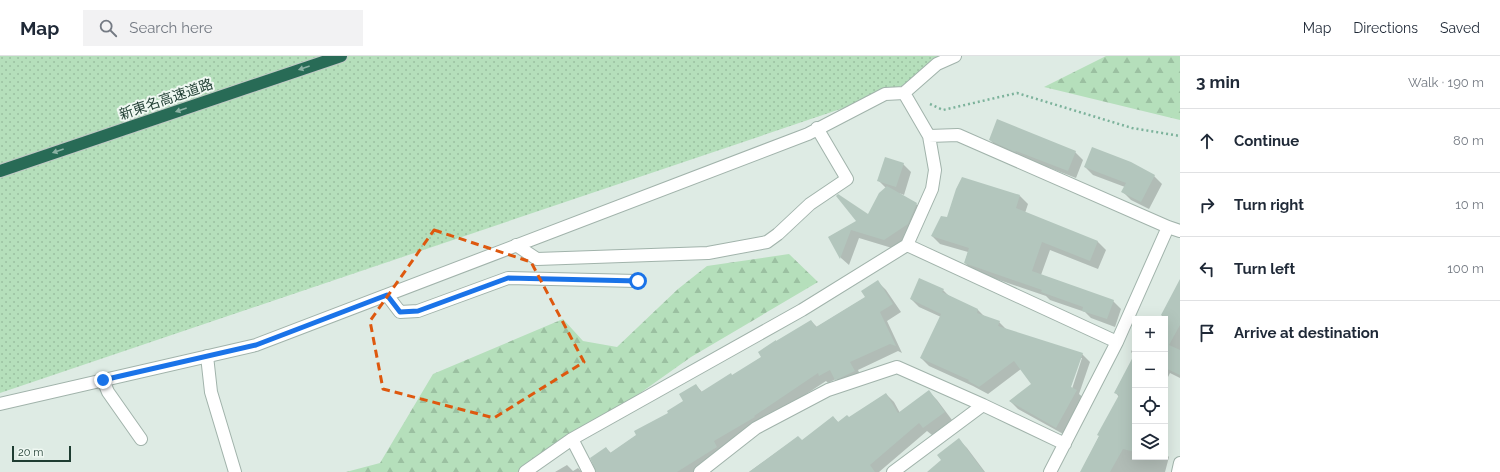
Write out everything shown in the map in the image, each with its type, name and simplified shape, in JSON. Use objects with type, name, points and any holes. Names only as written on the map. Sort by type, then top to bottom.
[{"type":"highway","name":"新東名高速道路","points":[[0,171],[341,56]]},
{"type":"street","points":[[0,404],[256,345],[808,134],[885,94],[904,92],[937,64],[955,56]]},
{"type":"street","points":[[525,472],[572,439],[802,310],[907,245],[932,189],[935,170],[929,136],[904,92]]},
{"type":"street","points":[[516,246],[537,259],[545,259],[708,253],[767,242],[778,234],[810,204],[847,179],[817,128]]},
{"type":"street","points":[[929,136],[958,136],[1180,231]]},
{"type":"street","points":[[1050,472],[1117,342],[1168,227]]},
{"type":"street","points":[[907,245],[1117,342]]},
{"type":"street","points":[[387,295],[400,312],[418,311],[508,278],[638,281]]},
{"type":"street","points":[[207,356],[211,392],[235,472]]},
{"type":"street","points":[[700,472],[756,428],[828,390],[897,367],[983,405],[1065,444]]},
{"type":"street","points":[[103,380],[108,392],[141,439]]},
{"type":"street","points":[[893,472],[983,405]]},
{"type":"street","points":[[572,439],[589,472]]},
{"type":"street","points":[[1178,472],[1180,463]]},
{"type":"path","points":[[904,92],[943,110],[1018,93],[1132,128],[1180,136]]},
{"type":"highlighted area","points":[[434,230],[531,262],[584,362],[494,418],[383,389],[370,321]]},
{"type":"green space","points":[[0,56],[961,56],[885,94],[0,393]]},
{"type":"green space","points":[[1106,56],[1180,56],[1180,120],[1044,87]]},
{"type":"green space","points":[[789,254],[818,282],[691,357],[547,459],[534,472],[346,472],[380,463],[433,374],[563,319],[583,341],[617,347],[678,289],[707,266]]},
{"type":"building","points":[[997,119],[1076,151],[1068,171],[1016,151],[1015,152],[989,140]]},
{"type":"building","points":[[1092,147],[1131,162],[1155,175],[1141,202],[1121,192],[1126,183],[1084,167]]},
{"type":"building","points":[[885,157],[904,163],[896,187],[877,181]]},
{"type":"building","points":[[962,177],[1020,195],[1016,208],[1098,241],[1090,261],[1042,242],[1032,271],[1114,300],[1107,319],[1082,311],[1083,307],[1041,292],[1042,290],[964,263],[969,248],[931,236],[941,216],[947,217],[956,189]]},
{"type":"building","points":[[887,186],[917,203],[908,224],[884,240],[851,230],[840,259],[828,237],[856,221],[836,196],[838,194],[868,214],[879,193]]},
{"type":"building","points":[[919,278],[944,289],[942,292],[978,309],[977,313],[1000,321],[998,326],[1083,353],[1071,387],[1077,390],[1056,428],[1009,401],[1031,384],[1014,361],[979,387],[968,381],[969,380],[920,358],[941,314],[910,299]]},
{"type":"building","points":[[1180,279],[1180,325],[1169,345],[1180,350],[1180,375],[1168,369],[1168,316],[1161,315]]},
{"type":"building","points":[[878,280],[893,304],[880,312],[896,346],[890,344],[850,362],[855,371],[838,379],[835,380],[830,370],[819,376],[818,373],[754,416],[755,417],[714,441],[717,447],[677,472],[596,472],[590,458],[606,447],[610,453],[636,435],[634,431],[668,413],[667,411],[683,401],[679,394],[696,384],[701,392],[731,373],[732,375],[761,357],[758,352],[811,320],[816,327],[865,297],[861,291]]},
{"type":"building","points":[[1132,359],[1132,451],[1123,449],[1110,472],[1080,472],[1099,436],[1097,435],[1119,395],[1114,393]]},
{"type":"building","points":[[929,390],[945,412],[923,428],[919,423],[870,465],[875,472],[749,472],[798,436],[802,440],[833,416],[838,422],[847,415],[849,417],[886,393],[898,413]]},
{"type":"building","points":[[959,438],[984,472],[927,472],[941,460],[937,455]]},
{"type":"route","points":[[103,380],[256,345],[387,295],[400,312],[418,311],[508,278],[638,281]]}]
